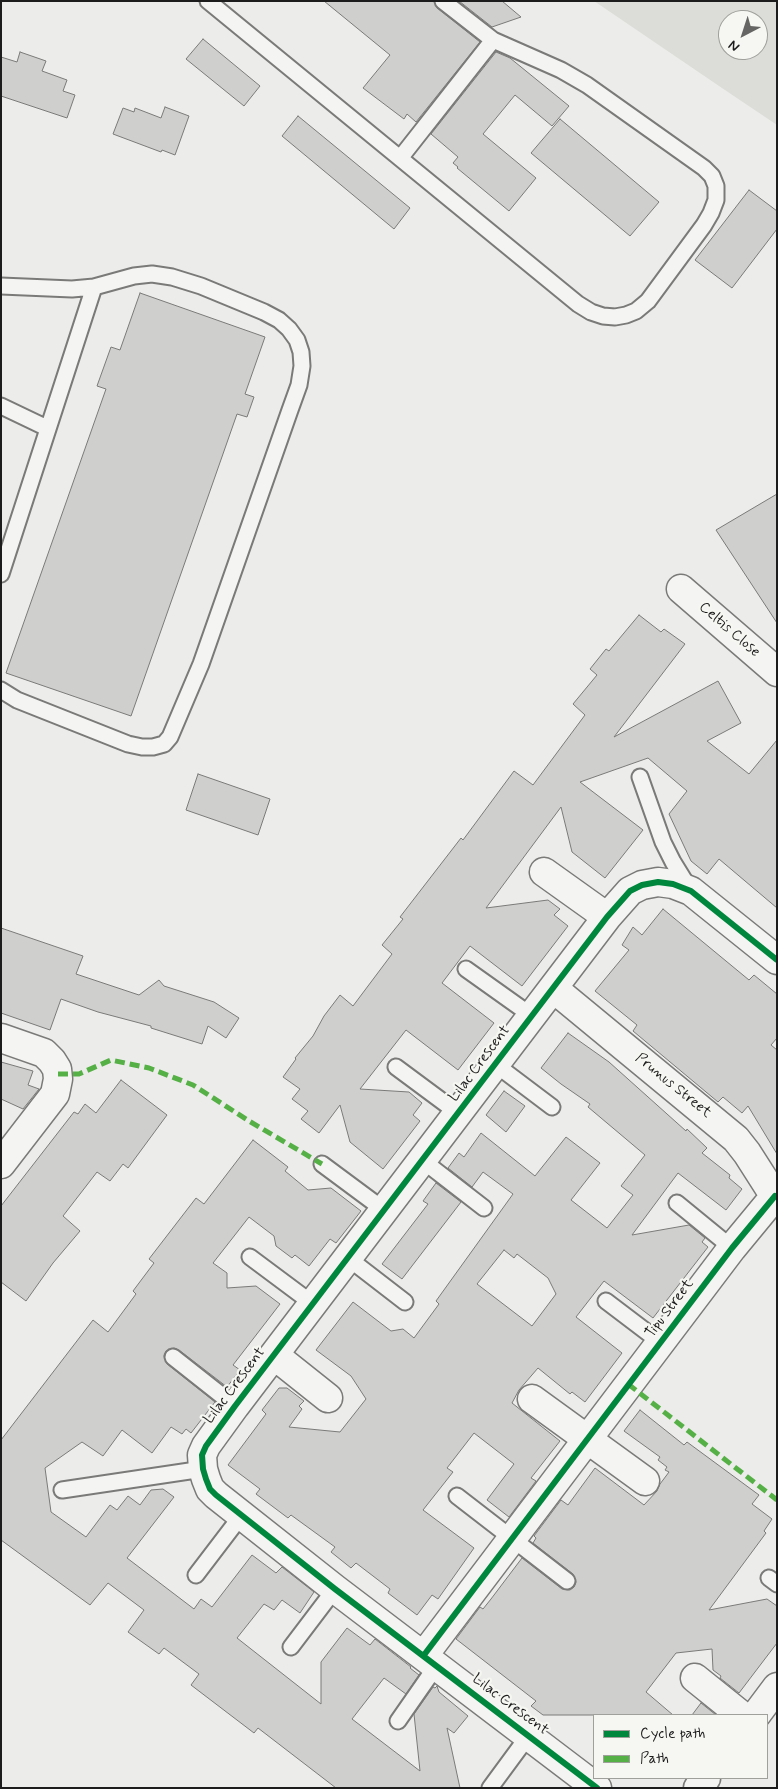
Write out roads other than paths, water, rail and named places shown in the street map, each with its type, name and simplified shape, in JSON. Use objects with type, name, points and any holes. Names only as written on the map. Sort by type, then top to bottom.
[{"type":"street","name":"Celtis Close","points":[[681,589],[777,672]]},
{"type":"street","points":[[544,872],[607,917]]},
{"type":"street","name":"Lilac Crescent","points":[[597,1788],[241,1516],[210,1489],[203,1469],[202,1455],[206,1446],[235,1406],[607,917],[630,891],[642,885],[658,882],[673,884],[691,891]]},
{"type":"street","points":[[691,891],[777,960]]},
{"type":"street","name":"Prunus Street","points":[[553,988],[736,1139],[776,1198]]},
{"type":"street","points":[[1,1038],[44,1053],[57,1069],[58,1079],[55,1094],[1,1164]]},
{"type":"street","name":"Tipu Street","points":[[430,1660],[512,1538],[586,1439],[732,1248],[776,1198]]},
{"type":"street","name":"Lilac Crescent","points":[[274,1355],[328,1398]]},
{"type":"street","points":[[532,1399],[645,1481]]},
{"type":"street","points":[[695,1678],[741,1714]]},
{"type":"street","points":[[757,1714],[777,1687]]},
{"type":"lane","points":[[208,1],[578,304],[591,312],[603,316],[615,317],[636,311],[648,301],[704,225],[716,200],[716,186],[712,176],[704,168],[623,109],[587,85],[561,70],[493,40],[444,1]]},
{"type":"lane","points":[[401,158],[493,40]]},
{"type":"lane","points":[[1,286],[72,289],[152,274],[172,278],[201,286],[279,320],[297,340],[301,352],[302,366],[299,385],[201,664],[170,737],[164,744],[153,747],[128,744],[17,700],[1,690]]},
{"type":"lane","points":[[1,574],[94,286]]},
{"type":"lane","points":[[1,406],[48,428]]},
{"type":"lane","points":[[640,777],[663,842],[691,891]]},
{"type":"lane","points":[[466,969],[532,1016]]},
{"type":"lane","name":"Lilac Crescent","points":[[495,1064],[552,1107]]},
{"type":"lane","name":"Lilac Crescent","points":[[396,1067],[458,1113]]},
{"type":"lane","points":[[422,1160],[484,1208]]},
{"type":"lane","points":[[322,1164],[384,1210]]},
{"type":"lane","points":[[677,1203],[732,1248]]},
{"type":"lane","points":[[250,1257],[313,1304]]},
{"type":"lane","points":[[348,1258],[405,1302]]},
{"type":"lane","name":"Tipu Street","points":[[606,1302],[660,1342]]},
{"type":"lane","name":"Lilac Crescent","points":[[172,1357],[235,1406]]},
{"type":"lane","points":[[62,1490],[203,1469]]},
{"type":"lane","points":[[457,1496],[567,1581]]},
{"type":"lane","points":[[196,1575],[241,1516]]},
{"type":"lane","points":[[291,1646],[336,1589]]},
{"type":"lane","points":[[398,1721],[430,1660]]},
{"type":"lane","name":"Lilac Crescent","points":[[490,1788],[529,1735]]}]
